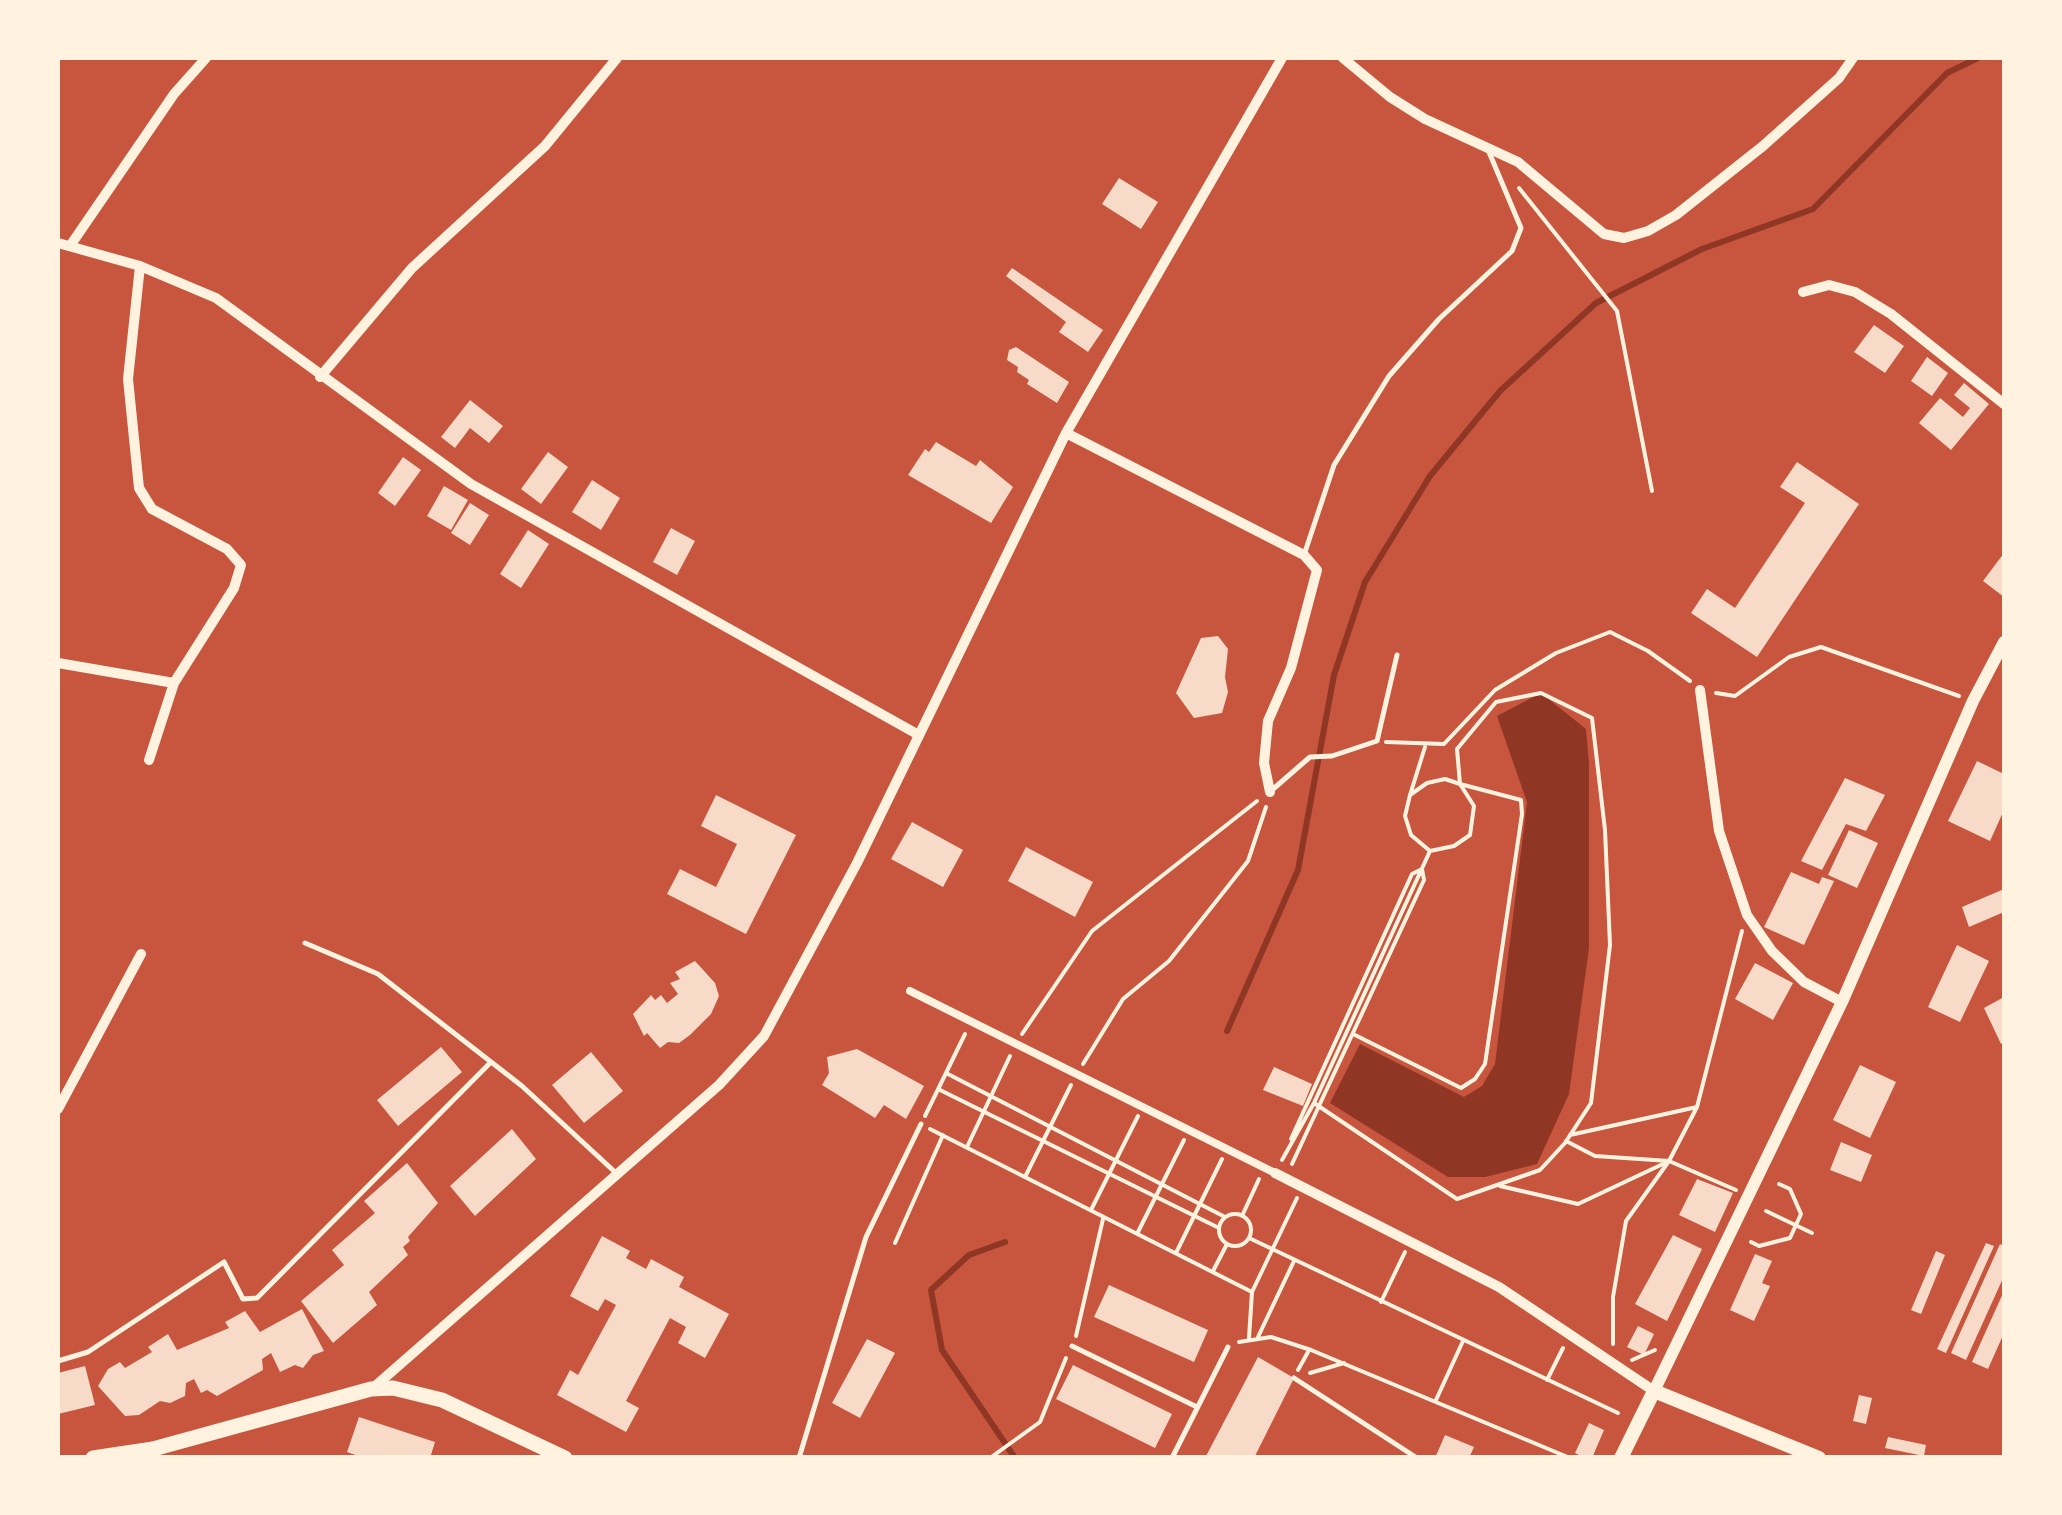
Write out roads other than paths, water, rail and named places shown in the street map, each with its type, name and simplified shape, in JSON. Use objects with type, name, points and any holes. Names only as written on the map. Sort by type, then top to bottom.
[{"type":"main road","points":[[93,1458],[170,1445],[371,1389],[418,1392],[539,1452],[566,1458]]},
{"type":"main road","points":[[1620,1458],[1654,1391],[1819,1458]]},
{"type":"street","points":[[70,246],[174,94],[206,58]]},
{"type":"street","points":[[320,377],[412,268],[544,146],[617,58]]},
{"type":"street","points":[[371,1389],[718,1084],[764,1036],[857,863],[1066,434],[1282,58]]},
{"type":"street","points":[[1343,58],[1402,104],[1518,162],[1604,234],[1624,238],[1648,231],[1676,215],[1799,116],[1840,78],[1853,58]]},
{"type":"street","points":[[58,244],[140,266],[216,298],[471,484],[917,734]]},
{"type":"street","points":[[140,266],[128,379],[140,488],[152,510],[227,549],[241,565],[234,588],[174,684],[149,760]]},
{"type":"street","points":[[1803,292],[1829,285],[1855,292],[1891,314],[2004,404]]},
{"type":"street","points":[[1066,434],[1304,554],[1317,570],[1291,668],[1268,720],[1264,764],[1270,792]]},
{"type":"street","points":[[910,991],[1499,1287],[1570,1334],[1615,1358],[1654,1391],[1842,1002],[1973,701],[2004,642]]},
{"type":"street","points":[[1993,661],[2004,673]]},
{"type":"street","points":[[58,663],[174,684]]},
{"type":"street","points":[[1700,690],[1719,831],[1746,914],[1772,952],[1804,982],[1842,1002]]},
{"type":"street","points":[[58,1109],[141,954]]},
{"type":"lane","points":[[1304,554],[1334,464],[1389,376],[1439,318],[1512,251],[1521,228],[1486,148]]},
{"type":"lane","points":[[1270,792],[1310,757],[1332,756],[1377,741],[1397,656]]},
{"type":"lane","points":[[306,943],[378,974],[491,1062],[616,1173]]},
{"type":"lane","points":[[58,1361],[88,1352],[224,1262],[243,1299],[258,1298],[491,1062]]},
{"type":"lane","points":[[799,1458],[866,1238],[921,1124]]},
{"type":"lane","points":[[1072,1346],[1197,1407]]},
{"type":"lane","points":[[1172,1458],[1228,1348]]},
{"type":"lane","points":[[1294,1378],[1416,1458]]},
{"type":"waterway","points":[[1227,1031],[1298,870],[1334,675],[1365,582],[1430,476],[1500,391],[1596,303],[1702,249],[1813,209],[1947,73],[1978,58]]},
{"type":"waterway","points":[[1005,1242],[969,1255],[931,1290],[942,1350],[1015,1458]]}]
